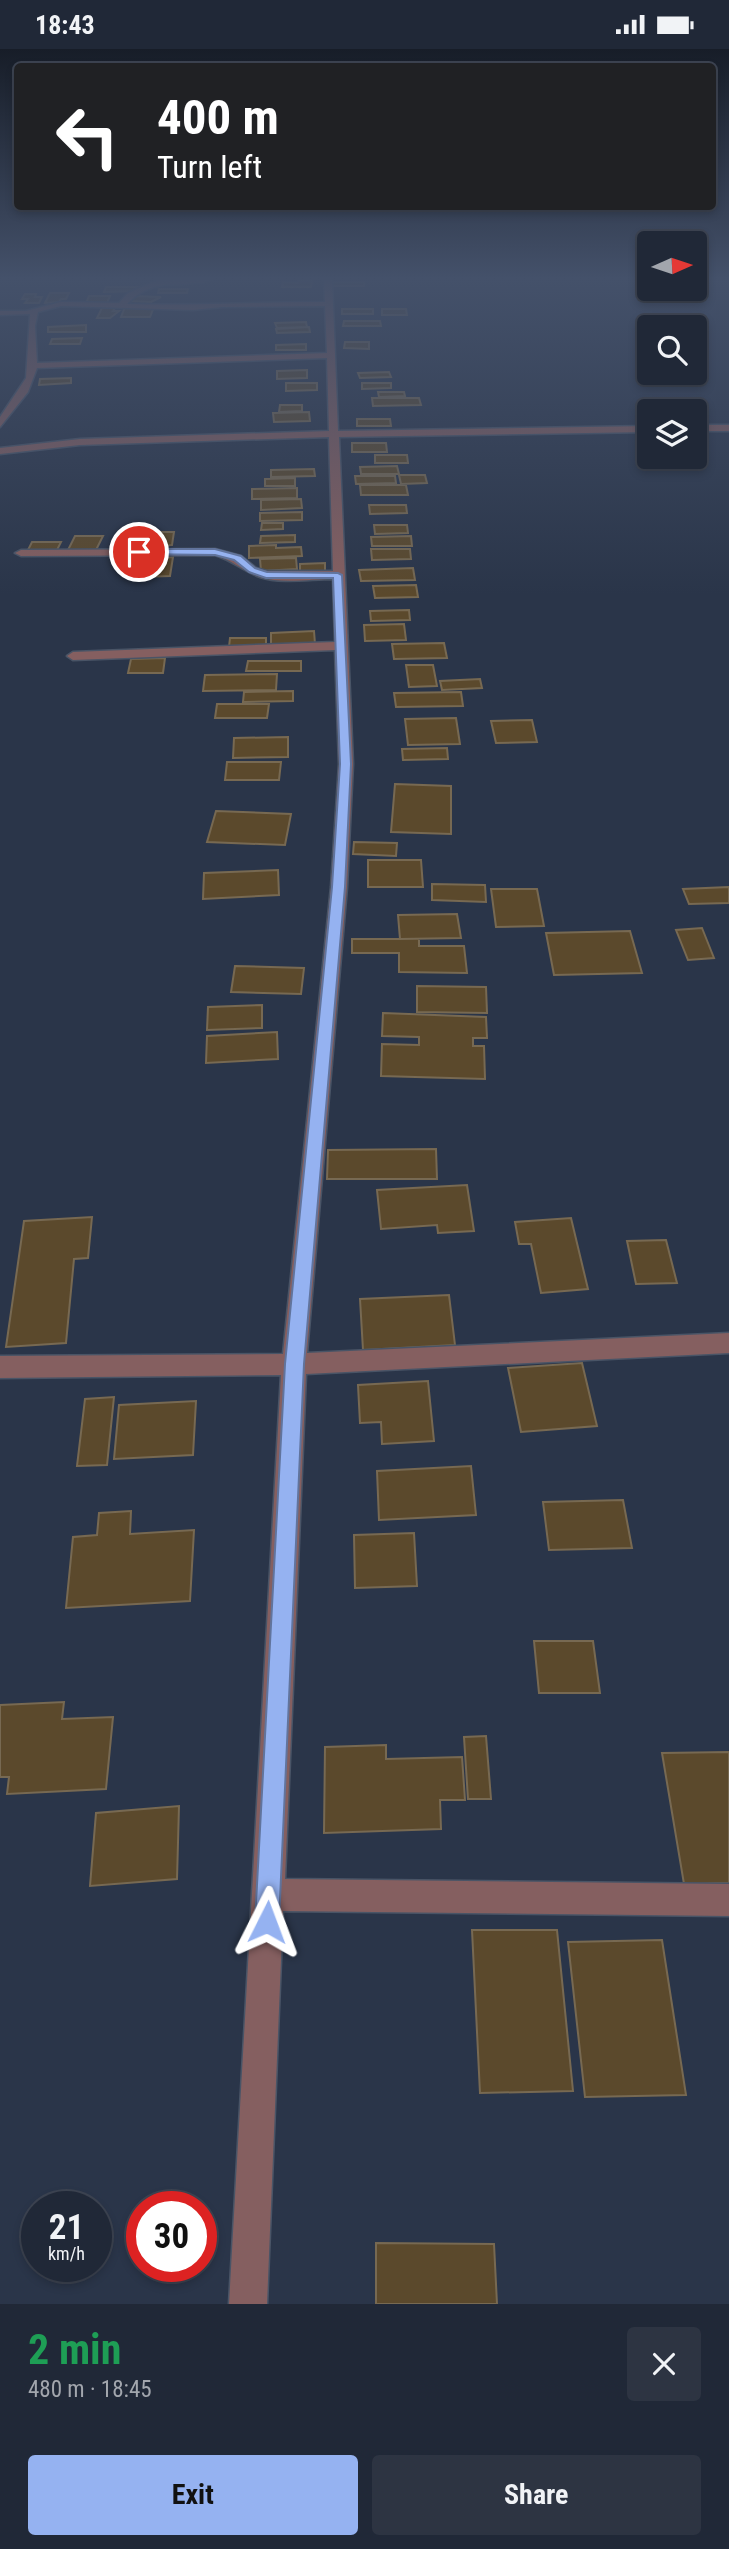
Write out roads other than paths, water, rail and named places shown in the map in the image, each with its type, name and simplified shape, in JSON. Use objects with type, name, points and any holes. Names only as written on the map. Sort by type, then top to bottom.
[{"type":"street","points":[[0,424],[27,384]]},
{"type":"street","points":[[248,2304],[295,1364],[339,887],[346,764],[331,384]]},
{"type":"street","points":[[707,428],[729,428]]},
{"type":"street","points":[[0,451],[80,442],[332,434],[637,429]]},
{"type":"street","points":[[21,553],[215,552],[237,558],[252,570],[266,575],[338,575]]},
{"type":"street","points":[[72,656],[341,646]]},
{"type":"street","points":[[0,1367],[295,1364],[729,1343]]},
{"type":"street","points":[[268,1895],[729,1900]]}]
